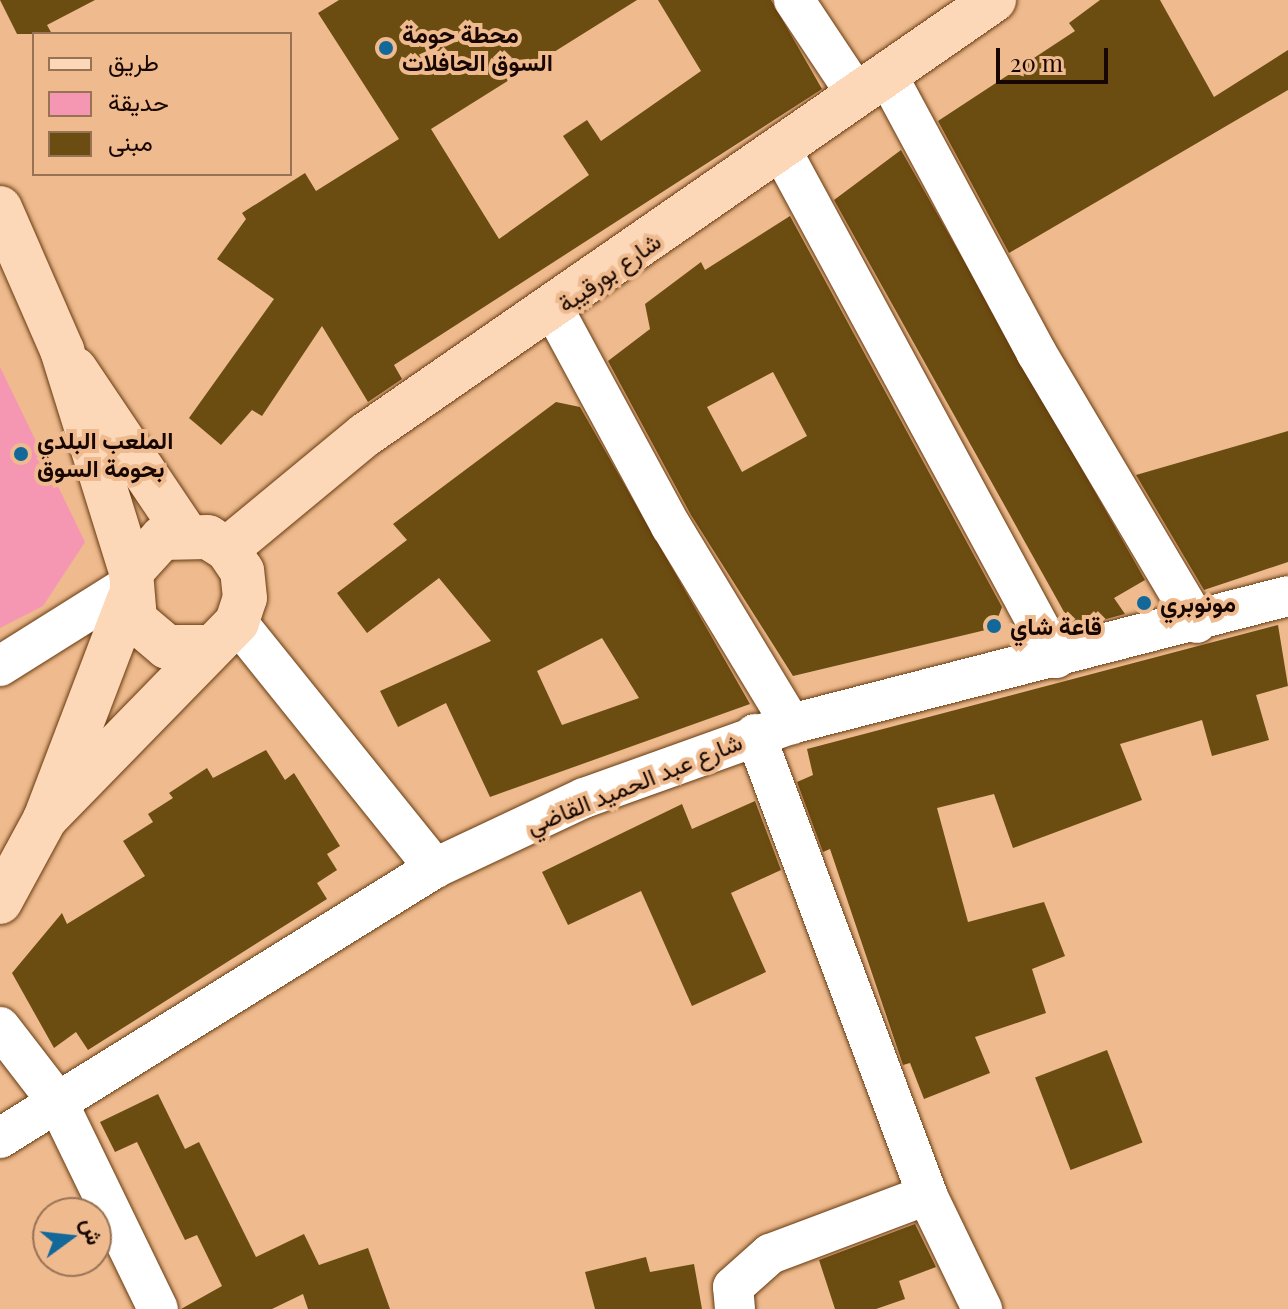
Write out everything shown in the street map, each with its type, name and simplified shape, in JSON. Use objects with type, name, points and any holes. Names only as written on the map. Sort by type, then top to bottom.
[{"type":"main road","name":"شارع بورقيبة","points":[[227,549],[365,435],[554,310],[994,0]]},
{"type":"main road","points":[[0,208],[62,350],[148,637],[188,651],[223,635]]},
{"type":"main road","points":[[62,350],[185,533]]},
{"type":"main road","points":[[0,902],[45,819],[130,585],[162,538],[185,533],[227,549],[242,571],[245,598],[223,635],[45,819]]},
{"type":"street","points":[[794,0],[872,85],[1197,623]]},
{"type":"street","points":[[780,148],[1056,658]]},
{"type":"street","points":[[554,310],[671,526],[773,729],[927,1195],[982,1309]]},
{"type":"street","points":[[0,666],[130,585]]},
{"type":"street","name":"شارع عبد الحميد القاضي","points":[[0,1138],[435,868],[584,798],[773,729],[1197,623],[1288,596]]},
{"type":"street","points":[[223,635],[435,868]]},
{"type":"street","points":[[0,1027],[57,1101],[158,1309]]},
{"type":"street","points":[[735,1309],[738,1278],[770,1254],[927,1195]]},
{"type":"green space","name":"الملعب البلدي بحومة السوق","points":[[0,367],[85,542],[43,606],[0,628]]},
{"type":"building","points":[[0,0],[95,0],[47,25],[51,32],[17,34]]},
{"type":"building","points":[[339,0],[637,0],[431,129],[499,239],[589,175],[563,136],[587,120],[601,141],[701,71],[658,0],[771,0],[822,89],[394,365],[402,379],[368,402],[322,326],[262,416],[252,410],[221,445],[189,418],[274,299],[217,259],[246,219],[242,213],[305,173],[316,191],[399,139],[318,13]]},
{"type":"building","points":[[1100,0],[1160,0],[1214,97],[1288,50],[1288,90],[1009,253],[938,121],[1075,31],[1069,23]]},
{"type":"building","points":[[901,150],[1145,580],[1114,598],[1125,614],[1073,628],[834,200]]},
{"type":"building","points":[[790,216],[1002,607],[994,628],[793,676],[691,515],[608,361],[650,329],[645,304],[701,262],[705,270]],"holes":[[[773,372],[807,436],[742,472],[707,407]]]},
{"type":"building","points":[[556,402],[580,407],[750,704],[490,797],[446,703],[398,727],[380,691],[491,641],[439,578],[367,633],[337,593],[407,540],[393,524]],"holes":[[[602,638],[639,698],[562,725],[537,671]]]},
{"type":"building","points":[[1288,431],[1288,562],[1204,590],[1136,475]]},
{"type":"building","points":[[1278,625],[1288,686],[1256,695],[1269,740],[1212,756],[1202,720],[1120,744],[1142,800],[1013,848],[994,794],[937,808],[968,922],[1044,902],[1065,956],[1032,969],[1046,1013],[975,1037],[990,1073],[924,1099],[910,1063],[903,1065],[830,849],[823,852],[797,782],[813,775],[807,749]]},
{"type":"building","points":[[266,750],[285,780],[294,773],[340,846],[327,854],[337,870],[317,883],[327,899],[88,1050],[76,1032],[54,1048],[12,973],[62,913],[67,924],[145,876],[123,841],[153,822],[148,814],[173,798],[169,793],[207,768],[213,778]]},
{"type":"building","points":[[755,801],[781,870],[731,893],[766,972],[692,1006],[641,891],[568,925],[542,872],[682,804],[692,829]]},
{"type":"building","points":[[1107,1050],[1142,1142],[1071,1170],[1035,1078]]},
{"type":"building","points":[[158,1094],[185,1149],[199,1142],[256,1257],[304,1234],[319,1265],[368,1248],[390,1309],[308,1309],[303,1294],[272,1309],[181,1309],[222,1286],[197,1235],[185,1240],[137,1142],[115,1152],[100,1122]]},
{"type":"building","points":[[915,1224],[936,1267],[899,1281],[905,1299],[876,1309],[835,1309],[819,1260]]},
{"type":"building","points":[[646,1257],[650,1272],[694,1264],[702,1309],[595,1309],[585,1272]]},
{"type":"place","name":"محطة حومة السوق الحافلات","points":[[386,48]]},
{"type":"place","name":"الملعب البلدي بحومة السوق","points":[[21,454]]},
{"type":"place","name":"مونوبري","points":[[1144,603]]},
{"type":"place","name":"قاعة شاي","points":[[994,626]]}]
